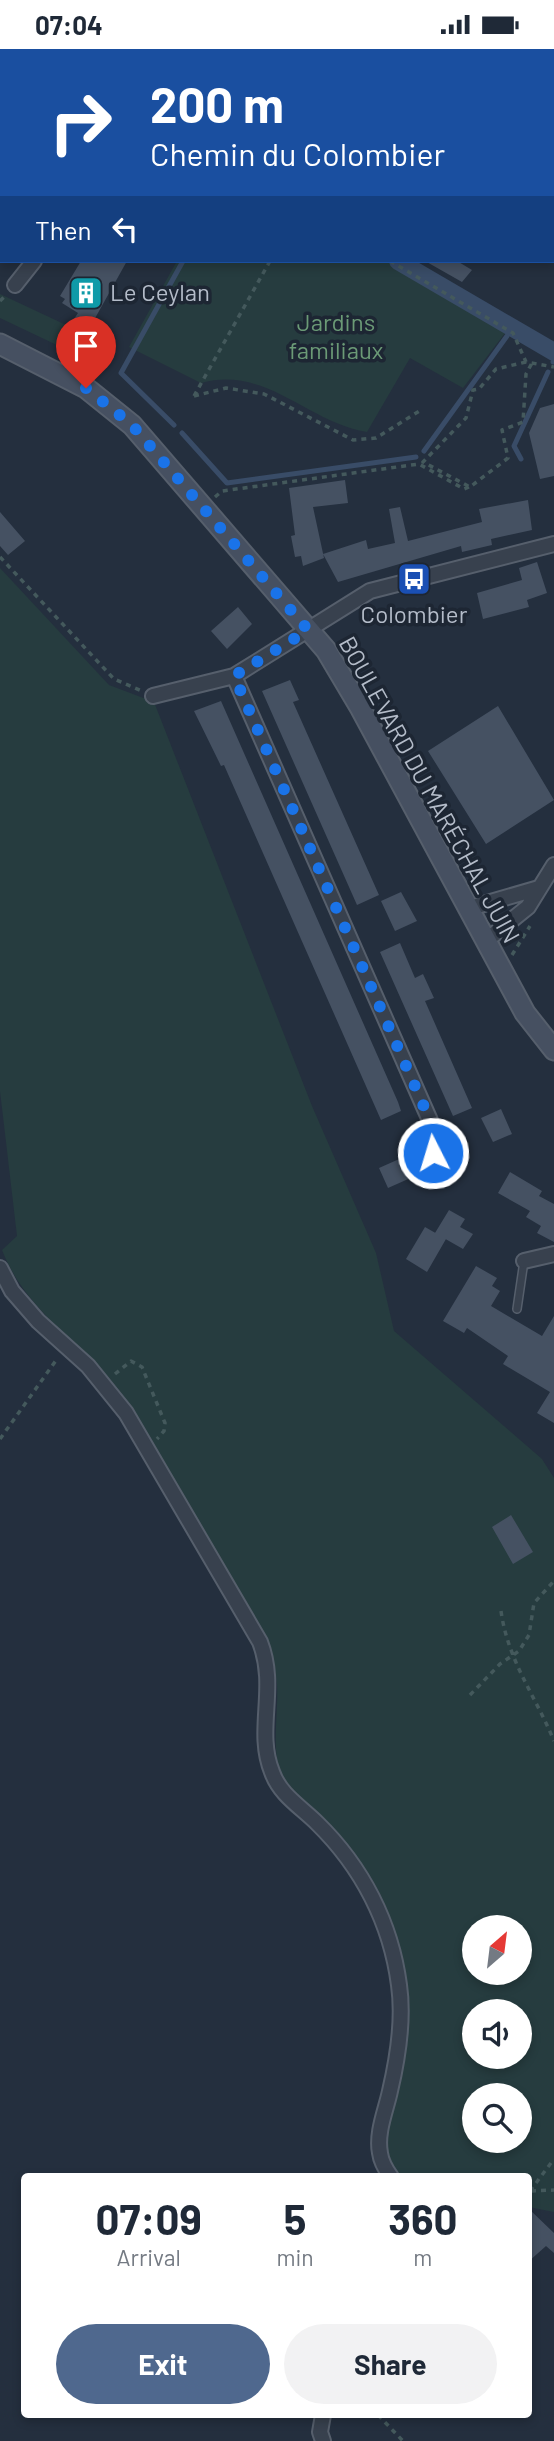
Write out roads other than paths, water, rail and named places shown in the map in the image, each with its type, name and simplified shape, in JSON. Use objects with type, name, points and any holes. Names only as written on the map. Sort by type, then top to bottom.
[{"type":"main road","name":"BOULEVARD DU MARÉCHAL JUIN","points":[[0,344],[67,377],[111,406],[132,425],[308,630],[344,678],[525,1013],[554,1050]]},
{"type":"street","points":[[15,285],[32,263]]},
{"type":"street","points":[[153,696],[234,676],[370,591],[554,544]]},
{"type":"street","points":[[234,676],[432,1125],[433,1153]]},
{"type":"street","points":[[487,940],[528,907],[554,865]]},
{"type":"street","points":[[470,908],[540,888]]},
{"type":"street","points":[[524,1261],[554,1254]]},
{"type":"street","points":[[0,1268],[20,1301],[66,1345],[126,1413],[260,1642],[268,1664],[265,1753],[272,1775],[288,1798],[318,1824],[353,1866],[385,1921],[400,1987],[397,2053],[379,2135],[380,2153],[389,2173]]},
{"type":"street","points":[[318,2438],[322,2418]]},
{"type":"lane","points":[[517,1309],[524,1261]]},
{"type":"waterway","points":[[174,425],[121,373],[182,263]]},
{"type":"waterway","points":[[401,263],[554,352]]},
{"type":"waterway","points":[[424,451],[507,336]]},
{"type":"waterway","points":[[553,362],[554,358]]},
{"type":"waterway","points":[[521,459],[514,446],[548,372]]},
{"type":"waterway","points":[[182,433],[227,483],[416,457]]},
{"type":"place","name":"Le Ceylan","points":[[86,293]]},
{"type":"place","name":"Colombier","points":[[414,579]]},
{"type":"park label","name":"Jardins familiaux","points":[[336,337]]}]
